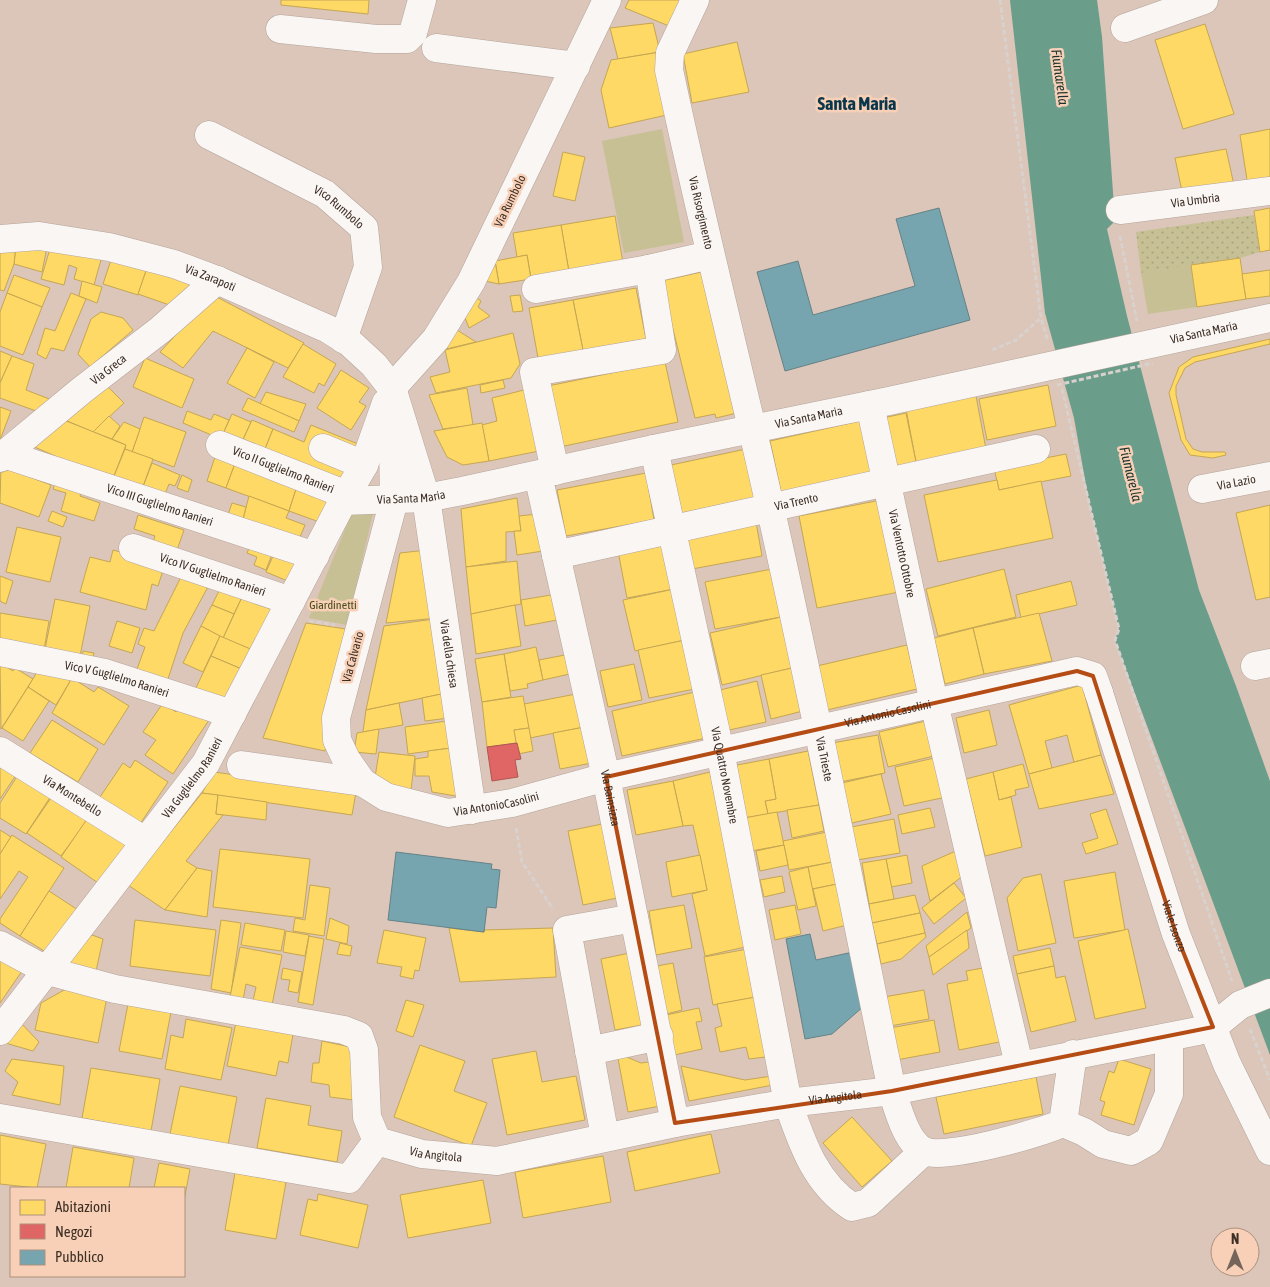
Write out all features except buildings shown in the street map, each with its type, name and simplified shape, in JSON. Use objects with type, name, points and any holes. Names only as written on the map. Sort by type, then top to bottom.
[{"type":"street","points":[[280,29],[376,40],[407,40],[413,33],[422,0]]},
{"type":"street","name":"Via Rumbolo","points":[[345,498],[364,465],[392,388],[436,339],[471,282],[607,0]]},
{"type":"street","name":"Via Risorgimento","points":[[695,0],[670,53],[669,70],[710,255],[753,430]]},
{"type":"street","points":[[1125,28],[1204,0]]},
{"type":"street","points":[[436,48],[576,66]]},
{"type":"street","name":"Vico Rumbolo","points":[[209,135],[326,194],[364,228],[368,267],[343,339]]},
{"type":"street","name":"Via Umbria","points":[[1120,210],[1270,192]]},
{"type":"street","name":"Via Zarapoti","points":[[0,239],[39,236],[109,247],[174,264],[217,280],[328,329],[374,364],[392,388]]},
{"type":"street","points":[[536,289],[649,269],[710,255]]},
{"type":"street","name":"Via Bainsizza","points":[[649,269],[662,350],[534,372],[556,555],[606,777],[675,1122]]},
{"type":"street","name":"Via Greca","points":[[2,456],[160,330],[217,280]]},
{"type":"street","name":"Via Santa Maria","points":[[345,498],[394,500],[426,498],[870,405],[1144,352],[1270,318]]},
{"type":"street","points":[[392,388],[426,498]]},
{"type":"street","points":[[392,388],[394,500]]},
{"type":"street","name":"Via Ventotto Ottobre","points":[[870,405],[934,702],[1019,1065]]},
{"type":"street","name":"Via Trieste","points":[[753,430],[818,729],[892,1091],[906,1132],[924,1151]]},
{"type":"street","name":"Vico II Guglielmo Ranieri","points":[[220,445],[345,498]]},
{"type":"street","points":[[322,448],[364,465]]},
{"type":"street","name":"Via Quattro Novembre","points":[[654,449],[720,751],[788,1103],[806,1154],[837,1196],[852,1207],[868,1203],[924,1151]]},
{"type":"street","name":"Via Trento","points":[[556,555],[1036,449]]},
{"type":"street","name":"Vico III Guglielmo Ranieri","points":[[2,456],[315,556]]},
{"type":"street","name":"Via Lazio","points":[[1202,489],[1270,476]]},
{"type":"street","name":"Via Guglielmo Ranieri","points":[[0,1031],[48,971],[145,841],[224,760],[232,714],[297,611],[315,556],[345,498]]},
{"type":"street","name":"Via della chiesa","points":[[426,498],[472,810]]},
{"type":"street","name":"Via Calvario","points":[[386,797],[362,782],[346,759],[337,740],[336,718],[394,500]]},
{"type":"street","name":"Vico IV Guglielmo Ranieri","points":[[133,548],[297,611]]},
{"type":"street","name":"Vico V Guglielmo Ranieri","points":[[0,652],[105,673],[232,714]]},
{"type":"street","name":"Via Antonio Casolini","points":[[606,777],[1077,671],[1093,676],[1099,693]]},
{"type":"street","name":"Viale Isonzo","points":[[1099,693],[1176,934],[1227,1064],[1270,1151]]},
{"type":"street","name":"Via Montebello","points":[[0,751],[145,841]]},
{"type":"street","points":[[224,760],[362,782]]},
{"type":"street","name":"Via AntonioCasolini","points":[[386,797],[448,813],[512,803],[606,777]]},
{"type":"street","points":[[605,1137],[567,930],[634,918]]},
{"type":"street","points":[[0,945],[48,971],[114,989],[344,1030],[359,1036],[364,1050],[367,1118],[377,1141],[349,1178],[0,1118]]},
{"type":"street","points":[[1213,1027],[1240,1005],[1270,993]]},
{"type":"street","name":"Via Angitola","points":[[377,1141],[422,1154],[496,1161],[675,1122],[788,1103],[892,1091],[1213,1027]]},
{"type":"street","points":[[589,1050],[659,1036]]},
{"type":"street","points":[[924,1151],[941,1154],[1036,1134],[1063,1123],[1084,1132],[1103,1144],[1131,1150],[1149,1141],[1169,1094],[1169,1037]]},
{"type":"street","points":[[1063,1123],[1073,1054]]},
{"type":"path","points":[[1000,0],[1041,318],[1056,369],[1118,629],[1115,640],[1240,1005],[1270,1080]]},
{"type":"path","points":[[1056,369],[1144,352],[1117,225],[1120,210]]},
{"type":"path","points":[[297,611],[360,628]]},
{"type":"path","points":[[516,825],[522,862],[567,930]]},
{"type":"highlighted area","points":[[1077,671],[1093,676],[1176,934],[1213,1027],[892,1091],[675,1123],[606,777]]},
{"type":"green space","points":[[662,129],[684,242],[624,253],[602,141]]},
{"type":"green space","points":[[1254,215],[1260,252],[1240,258],[1141,273],[1136,232]]},
{"type":"green space","points":[[1191,265],[1197,307],[1148,314],[1141,273]]},
{"type":"green space","name":"Giardinetti","points":[[355,505],[374,509],[347,625],[309,618]]},
{"type":"water","name":"Fiumarella","points":[[1010,0],[1097,0],[1102,37],[1115,221],[1107,229],[1127,316],[1199,590],[1270,781],[1270,1055],[1115,640],[1119,629],[1088,496],[1074,418],[1045,313]]},
{"type":"district","name":"Santa Maria","points":[[857,103]]}]
